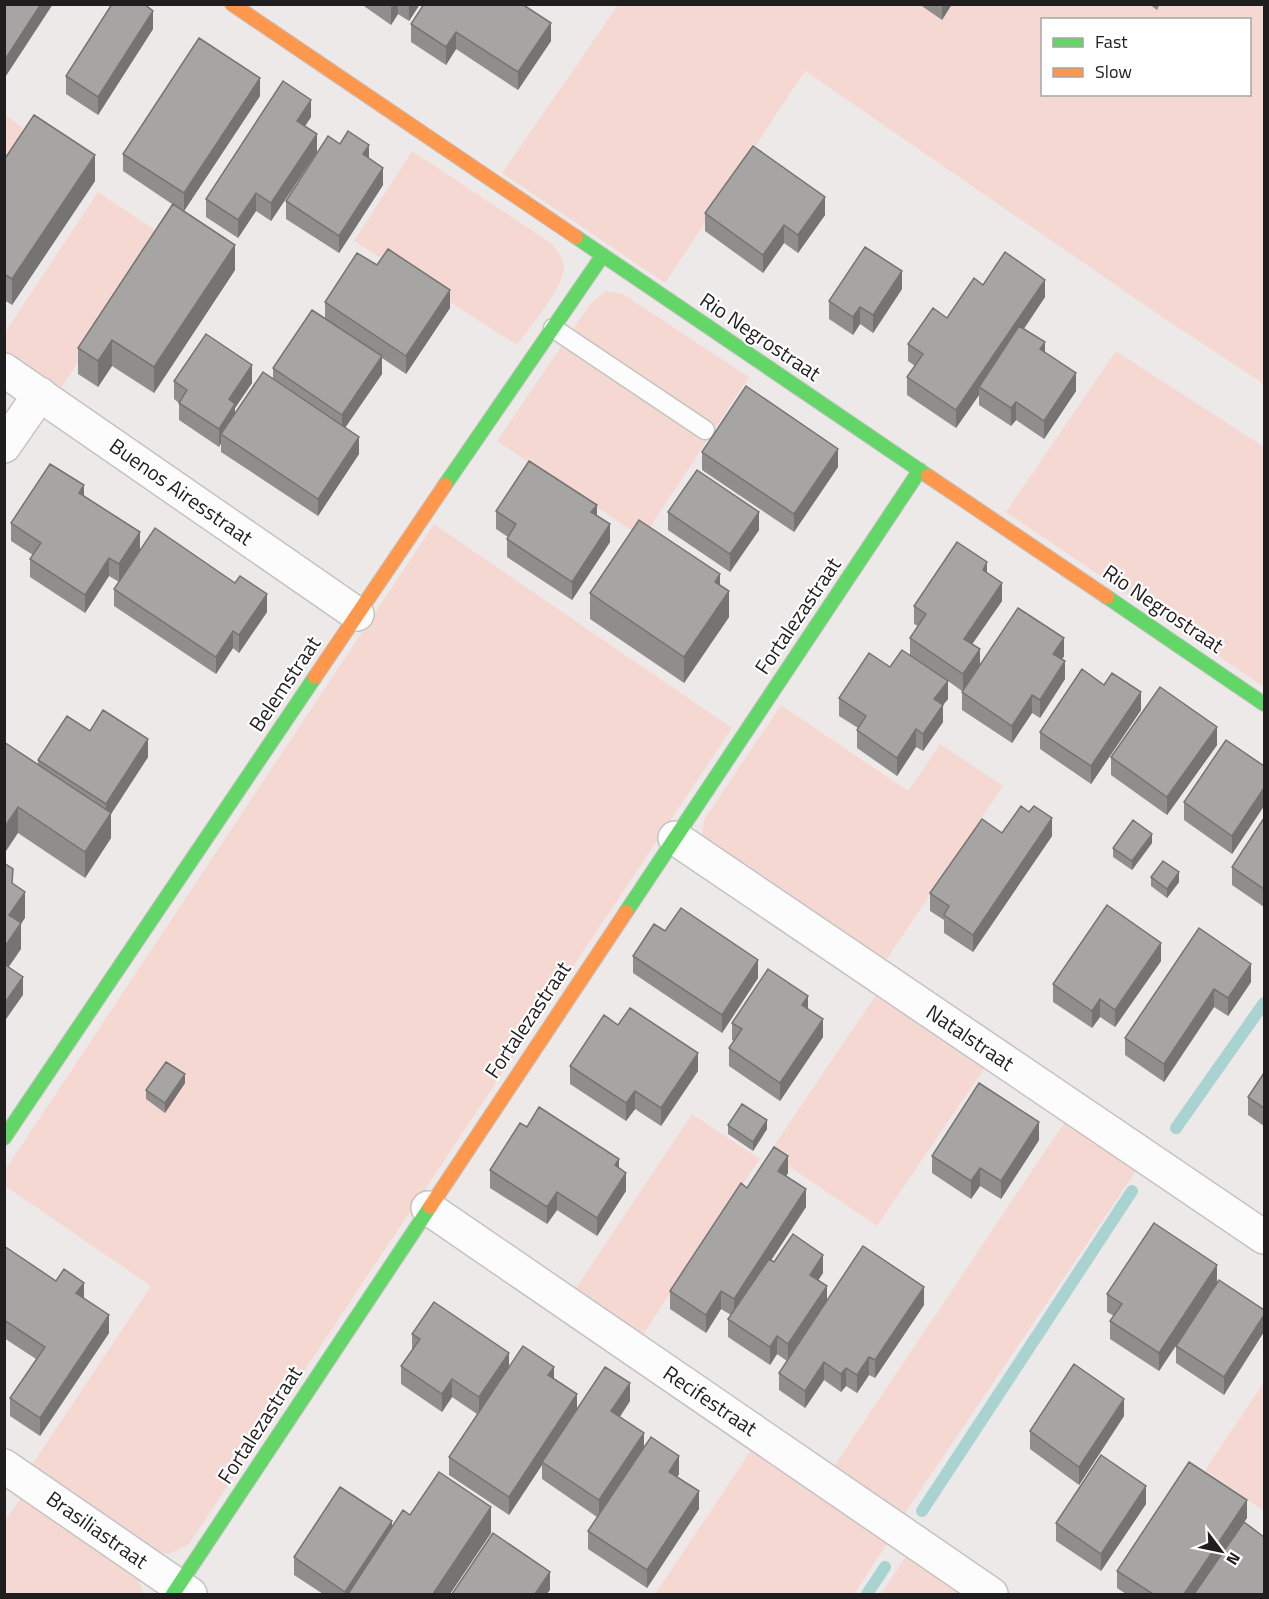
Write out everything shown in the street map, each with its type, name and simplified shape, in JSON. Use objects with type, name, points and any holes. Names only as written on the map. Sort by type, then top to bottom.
[{"type":"street","name":"Rio Negrostraat","points":[[232,4],[1264,704]]},
{"type":"street","name":"Belemstraat","points":[[4,1138],[357,614],[603,255]]},
{"type":"street","name":"Buenos Airesstraat","points":[[4,370],[357,614]]},
{"type":"street","points":[[4,446],[40,394]]},
{"type":"street","name":"Fortalezastraat","points":[[180,1592],[428,1208],[921,470]]},
{"type":"street","name":"Natalstraat","points":[[675,838],[1264,1237]]},
{"type":"street","name":"Recifestraat","points":[[428,1208],[991,1594]]},
{"type":"street","name":"Brasiliastraat","points":[[4,1466],[180,1592]]},
{"type":"lane","points":[[553,328],[705,430]]},
{"type":"shaded area","points":[[618,5],[1264,5],[1264,384],[1168,321],[805,71],[665,283],[502,173]]},
{"type":"shaded area","points":[[5,115],[29,132],[5,169]]},
{"type":"shaded area","points":[[412,151],[551,243],[558,251],[564,268],[558,286],[517,345],[354,241]]},
{"type":"shaded area","points":[[98,192],[162,235],[57,394],[5,359],[4,334]]},
{"type":"shaded area","points":[[606,291],[623,294],[749,377],[643,538],[497,441],[590,304]]},
{"type":"shaded area","points":[[1116,351],[1264,447],[1264,687],[1006,512]]},
{"type":"shaded area","points":[[434,524],[732,728],[189,1544],[169,1554],[144,1548],[29,1469],[151,1286],[5,1186],[5,1170]]},
{"type":"shaded area","points":[[781,705],[908,791],[940,744],[1003,786],[884,963],[714,848],[702,833],[704,820]]},
{"type":"shaded area","points":[[880,989],[988,1063],[877,1226],[769,1153]]},
{"type":"shaded area","points":[[692,1114],[760,1159],[642,1336],[574,1291]]},
{"type":"shaded area","points":[[1068,1117],[1140,1165],[899,1522],[828,1475]]},
{"type":"shaded area","points":[[1264,1382],[1264,1511],[1205,1470]]},
{"type":"shaded area","points":[[754,1446],[890,1539],[854,1594],[655,1594]]},
{"type":"shaded area","points":[[20,1499],[139,1580],[143,1594],[5,1594],[5,1521]]},
{"type":"shaded area","points":[[908,1553],[968,1594],[881,1594]]},
{"type":"building","points":[[4,4],[41,4],[4,61]]},
{"type":"building","points":[[112,4],[144,4],[153,11],[98,97],[66,76]]},
{"type":"building","points":[[424,4],[522,4],[551,23],[518,72],[456,32],[446,47],[411,24]]},
{"type":"building","points":[[199,38],[260,78],[184,193],[123,154]]},
{"type":"building","points":[[283,81],[311,100],[297,121],[317,134],[271,203],[256,193],[238,220],[206,199]]},
{"type":"building","points":[[34,115],[95,155],[12,279],[4,274],[4,160]]},
{"type":"building","points":[[348,131],[369,145],[363,154],[383,168],[339,236],[286,201],[328,136],[340,144]]},
{"type":"building","points":[[753,146],[825,197],[798,235],[784,225],[763,255],[705,213]]},
{"type":"building","points":[[173,204],[235,245],[154,367],[112,340],[98,361],[78,348]]},
{"type":"building","points":[[865,247],[902,271],[873,315],[860,307],[853,317],[829,301]]},
{"type":"building","points":[[388,249],[450,290],[406,356],[325,302],[357,253],[377,265]]},
{"type":"building","points":[[1005,252],[1045,280],[956,410],[907,377],[923,354],[908,344],[933,308],[947,318],[974,278],[983,285]]},
{"type":"building","points":[[312,310],[382,356],[342,415],[273,368]]},
{"type":"building","points":[[1019,326],[1045,342],[1040,349],[1076,373],[1044,421],[1016,402],[1011,408],[979,387]]},
{"type":"building","points":[[206,334],[252,365],[229,399],[235,404],[219,429],[179,403],[187,390],[174,381]]},
{"type":"building","points":[[263,372],[359,437],[318,499],[221,434]]},
{"type":"building","points":[[746,386],[838,449],[794,514],[702,452]]},
{"type":"building","points":[[529,461],[597,505],[591,512],[610,524],[572,582],[507,539],[516,524],[496,511]]},
{"type":"building","points":[[50,464],[84,485],[79,493],[140,532],[119,564],[109,558],[85,595],[30,559],[41,543],[11,523]]},
{"type":"building","points":[[697,470],[759,512],[730,554],[668,512]]},
{"type":"building","points":[[639,520],[720,574],[715,582],[729,591],[684,657],[590,593]]},
{"type":"building","points":[[155,528],[235,583],[240,576],[267,594],[239,635],[233,631],[216,657],[114,589]]},
{"type":"building","points":[[957,542],[987,562],[983,570],[1002,583],[964,639],[980,649],[963,674],[910,638],[926,614],[914,606]]},
{"type":"building","points":[[1018,608],[1064,638],[1053,654],[1065,661],[1040,700],[1032,695],[1012,726],[962,692]]},
{"type":"building","points":[[902,650],[948,681],[934,699],[943,705],[923,734],[916,729],[897,758],[857,730],[866,716],[839,698],[869,653],[890,667]]},
{"type":"building","points":[[1082,669],[1104,685],[1112,673],[1141,692],[1091,766],[1040,732]]},
{"type":"building","points":[[1160,687],[1217,727],[1167,797],[1111,757]]},
{"type":"building","points":[[103,710],[148,739],[106,804],[38,760],[67,716],[90,731]]},
{"type":"building","points":[[1226,740],[1264,766],[1264,788],[1232,836],[1184,802]]},
{"type":"building","points":[[4,742],[111,813],[85,852],[18,807],[4,828]]},
{"type":"building","points":[[1021,806],[1029,812],[1034,806],[1052,818],[973,935],[944,915],[949,906],[930,893],[982,819],[1002,833]]},
{"type":"building","points":[[1264,818],[1264,889],[1232,867]]},
{"type":"building","points":[[1133,820],[1152,834],[1132,861],[1113,848]]},
{"type":"building","points":[[1163,861],[1179,872],[1167,889],[1151,877]]},
{"type":"building","points":[[4,863],[13,869],[12,883],[25,892],[9,915],[21,923],[4,948]]},
{"type":"building","points":[[1107,905],[1161,943],[1115,1010],[1100,999],[1092,1011],[1053,984]]},
{"type":"building","points":[[681,908],[758,960],[722,1015],[633,956],[654,924],[665,931]]},
{"type":"building","points":[[1199,928],[1251,964],[1228,998],[1214,989],[1164,1064],[1125,1038]]},
{"type":"building","points":[[4,964],[23,977],[4,1004]]},
{"type":"building","points":[[768,969],[808,996],[802,1005],[823,1019],[780,1083],[729,1048],[742,1029],[732,1023]]},
{"type":"building","points":[[630,1008],[698,1053],[661,1108],[635,1091],[626,1103],[570,1066],[604,1015],[618,1025]]},
{"type":"building","points":[[166,1062],[185,1074],[165,1103],[146,1090]]},
{"type":"building","points":[[1264,1073],[1264,1108],[1248,1097]]},
{"type":"building","points":[[979,1083],[1039,1122],[1001,1181],[980,1168],[971,1181],[932,1156]]},
{"type":"building","points":[[742,1104],[767,1120],[753,1142],[728,1125]]},
{"type":"building","points":[[539,1107],[619,1159],[615,1165],[626,1173],[597,1218],[557,1192],[547,1207],[490,1170],[520,1123],[527,1127]]},
{"type":"building","points":[[774,1147],[788,1156],[778,1171],[806,1189],[734,1299],[721,1291],[706,1315],[670,1291],[741,1183],[747,1188]]},
{"type":"building","points":[[1154,1223],[1217,1265],[1159,1353],[1110,1321],[1122,1304],[1107,1294]]},
{"type":"building","points":[[793,1234],[823,1255],[810,1275],[827,1286],[788,1344],[777,1336],[770,1347],[728,1319],[769,1259],[774,1262]]},
{"type":"building","points":[[4,1246],[56,1281],[64,1269],[84,1283],[76,1293],[109,1315],[40,1418],[10,1398],[45,1347],[4,1320]]},
{"type":"building","points":[[863,1246],[924,1287],[875,1360],[869,1357],[857,1375],[846,1368],[841,1374],[824,1362],[805,1391],[779,1373]]},
{"type":"building","points":[[1219,1280],[1264,1310],[1264,1315],[1224,1377],[1176,1346]]},
{"type":"building","points":[[434,1302],[509,1353],[479,1397],[452,1379],[442,1394],[401,1366],[420,1339],[412,1334]]},
{"type":"building","points":[[523,1346],[554,1367],[548,1375],[577,1394],[509,1497],[449,1457]]},
{"type":"building","points":[[1074,1364],[1124,1399],[1079,1467],[1030,1431]]},
{"type":"building","points":[[605,1367],[630,1383],[611,1411],[644,1433],[599,1500],[542,1462]]},
{"type":"building","points":[[651,1437],[679,1456],[669,1472],[699,1491],[647,1570],[588,1531]]},
{"type":"building","points":[[1101,1455],[1146,1486],[1101,1554],[1056,1523]]},
{"type":"building","points":[[1189,1462],[1247,1500],[1184,1594],[1153,1594],[1117,1571]]},
{"type":"building","points":[[439,1472],[491,1507],[433,1594],[348,1594],[403,1510],[410,1515]]},
{"type":"building","points":[[340,1487],[392,1521],[345,1592],[294,1557]]},
{"type":"building","points":[[1244,1522],[1264,1537],[1264,1594],[1194,1594]]},
{"type":"building","points":[[493,1533],[550,1572],[535,1594],[452,1594]]},
{"type":"waterway","points":[[1176,1128],[1264,1003]]},
{"type":"waterway","points":[[922,1511],[1132,1191]]},
{"type":"waterway","points":[[867,1594],[885,1567]]},
{"type":"traffic: fast","points":[[576,237],[928,476]]},
{"type":"traffic: fast","points":[[445,485],[603,255]]},
{"type":"traffic: fast","points":[[626,912],[920,470]]},
{"type":"traffic: fast","points":[[1107,597],[1264,704]]},
{"type":"traffic: fast","points":[[4,1138],[315,677]]},
{"type":"traffic: fast","points":[[173,1594],[430,1207]]},
{"type":"traffic: slow","points":[[232,4],[576,237]]},
{"type":"traffic: slow","points":[[928,476],[1107,597]]},
{"type":"traffic: slow","points":[[315,677],[445,485]]},
{"type":"traffic: slow","points":[[430,1207],[626,912]]}]
